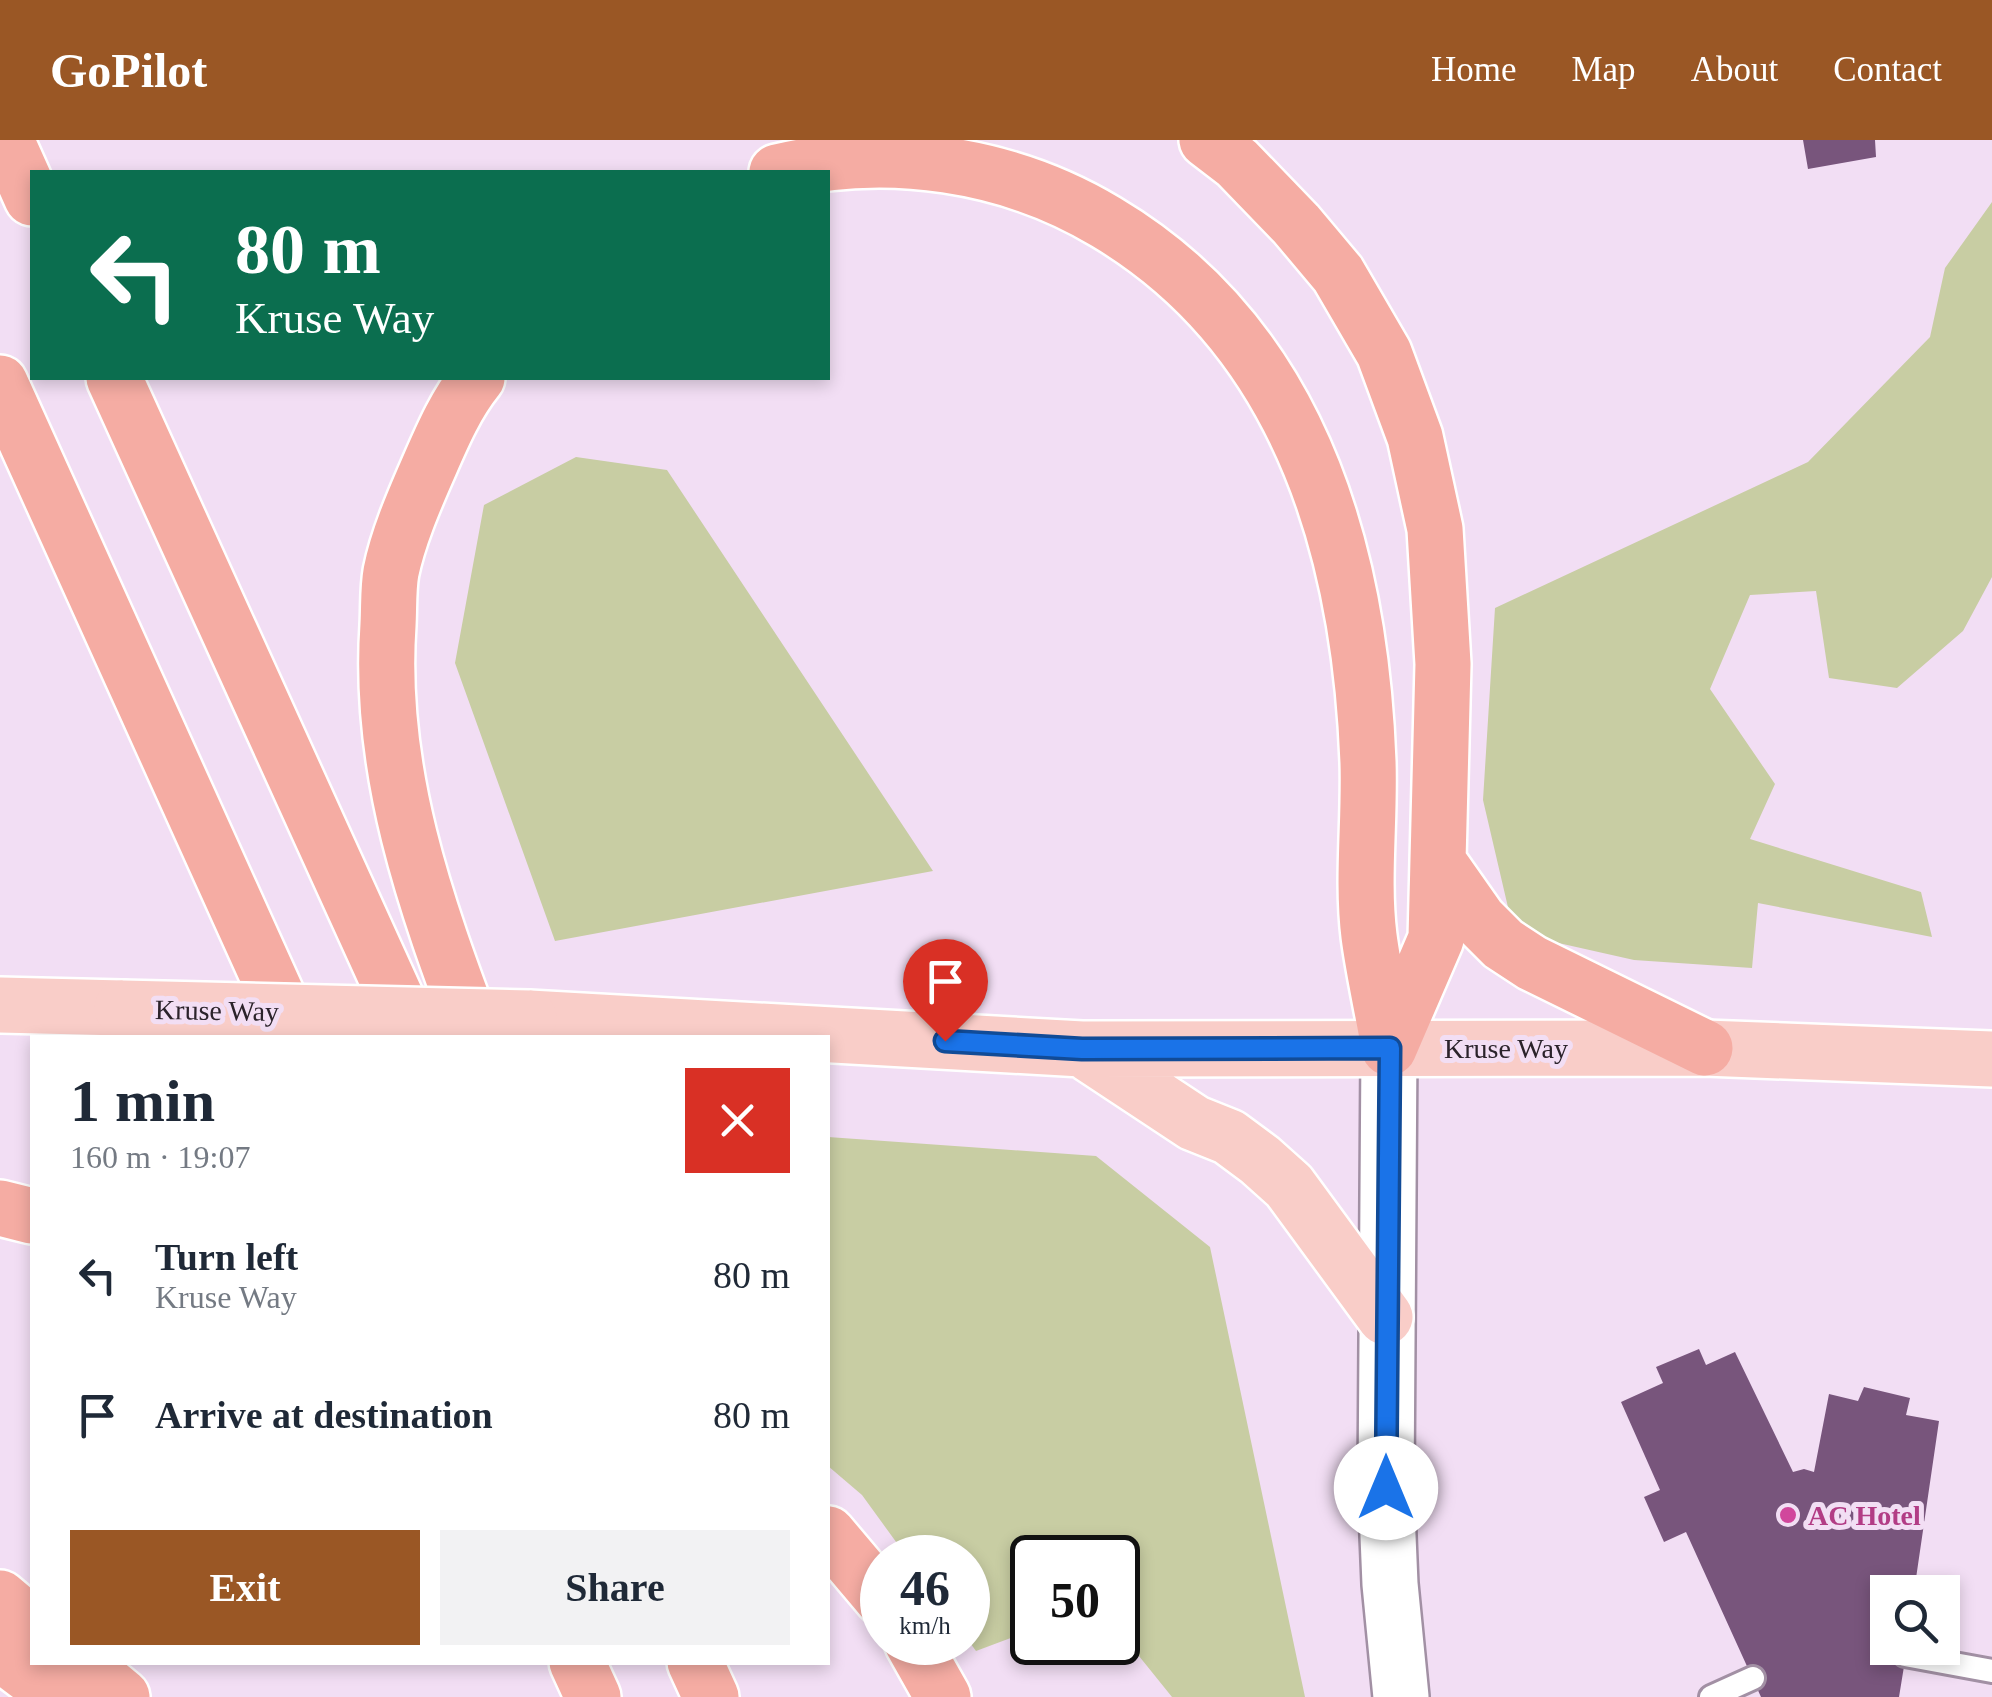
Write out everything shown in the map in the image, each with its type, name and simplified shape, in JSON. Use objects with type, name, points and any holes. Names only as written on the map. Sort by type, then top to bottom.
[{"type":"highway","points":[[6,140],[30,194]]},
{"type":"highway","points":[[1206,140],[1238,163],[1338,274],[1384,353],[1415,437],[1435,529],[1443,664],[1436,939],[1390,1048]]},
{"type":"highway","points":[[791,170],[863,160],[924,162],[990,173],[1034,187],[1084,209],[1139,242],[1204,296],[1244,343],[1302,442],[1331,514],[1344,570],[1357,646],[1368,760],[1369,934],[1390,1048]]},
{"type":"highway","points":[[115,380],[413,1035]]},
{"type":"highway","points":[[475,1035],[438,937],[398,794],[386,718],[386,649],[391,572],[413,502],[442,436],[476,380]]},
{"type":"highway","points":[[0,383],[295,1035]]},
{"type":"highway","points":[[1439,863],[1479,920],[1503,944],[1532,963],[1705,1048]]},
{"type":"highway","points":[[0,1208],[30,1216]]},
{"type":"highway","points":[[830,1536],[860,1572]]},
{"type":"highway","points":[[0,1598],[30,1622]]},
{"type":"highway","points":[[0,1653],[59,1697]]},
{"type":"highway","points":[[84,1665],[122,1697]]},
{"type":"highway","points":[[578,1665],[593,1697]]},
{"type":"highway","points":[[696,1665],[710,1697]]},
{"type":"highway","points":[[925,1665],[943,1697]]},
{"type":"main road","name":"Kruse Way","points":[[0,1005],[592,1022],[828,1035]]},
{"type":"main road","name":"Kruse Way","points":[[830,1035],[1082,1049],[1705,1048],[1992,1059]]},
{"type":"main road","points":[[1390,1048],[1386,1488],[1399,1695]]},
{"type":"main road","points":[[1082,1049],[1194,1123],[1229,1137],[1260,1160],[1289,1186],[1385,1318]]},
{"type":"lane","points":[[1960,1665],[1992,1671]]},
{"type":"lane","points":[[1712,1697],[1753,1678]]},
{"type":"green space","points":[[1992,202],[1992,577],[1963,631],[1897,688],[1829,678],[1816,591],[1750,595],[1710,689],[1775,784],[1750,839],[1921,892],[1932,937],[1758,903],[1752,968],[1634,960],[1514,933],[1483,800],[1495,608],[1808,462],[1930,337],[1945,268]]},
{"type":"green space","points":[[576,457],[667,470],[933,871],[555,941],[455,663],[484,505]]},
{"type":"green space","points":[[830,1137],[1096,1156],[1210,1247],[1305,1697],[1172,1697],[1140,1657],[1140,1535],[1010,1535],[1010,1638],[990,1646],[990,1535],[891,1535],[862,1495],[830,1468]]},
{"type":"building","points":[[1803,140],[1875,140],[1876,157],[1808,169]]},
{"type":"building","name":"AC Hotel","points":[[1699,1349],[1706,1365],[1735,1352],[1793,1472],[1814,1472],[1829,1394],[1858,1401],[1864,1387],[1910,1398],[1906,1415],[1939,1421],[1916,1575],[1870,1575],[1870,1665],[1904,1665],[1899,1697],[1761,1697],[1686,1532],[1664,1542],[1644,1497],[1660,1490],[1621,1402],[1663,1383],[1656,1367]]},
{"type":"place","name":"AC Hotel","points":[[1788,1515]]},
{"type":"route","points":[[945,1041],[1082,1049],[1390,1048],[1386,1488]]}]
